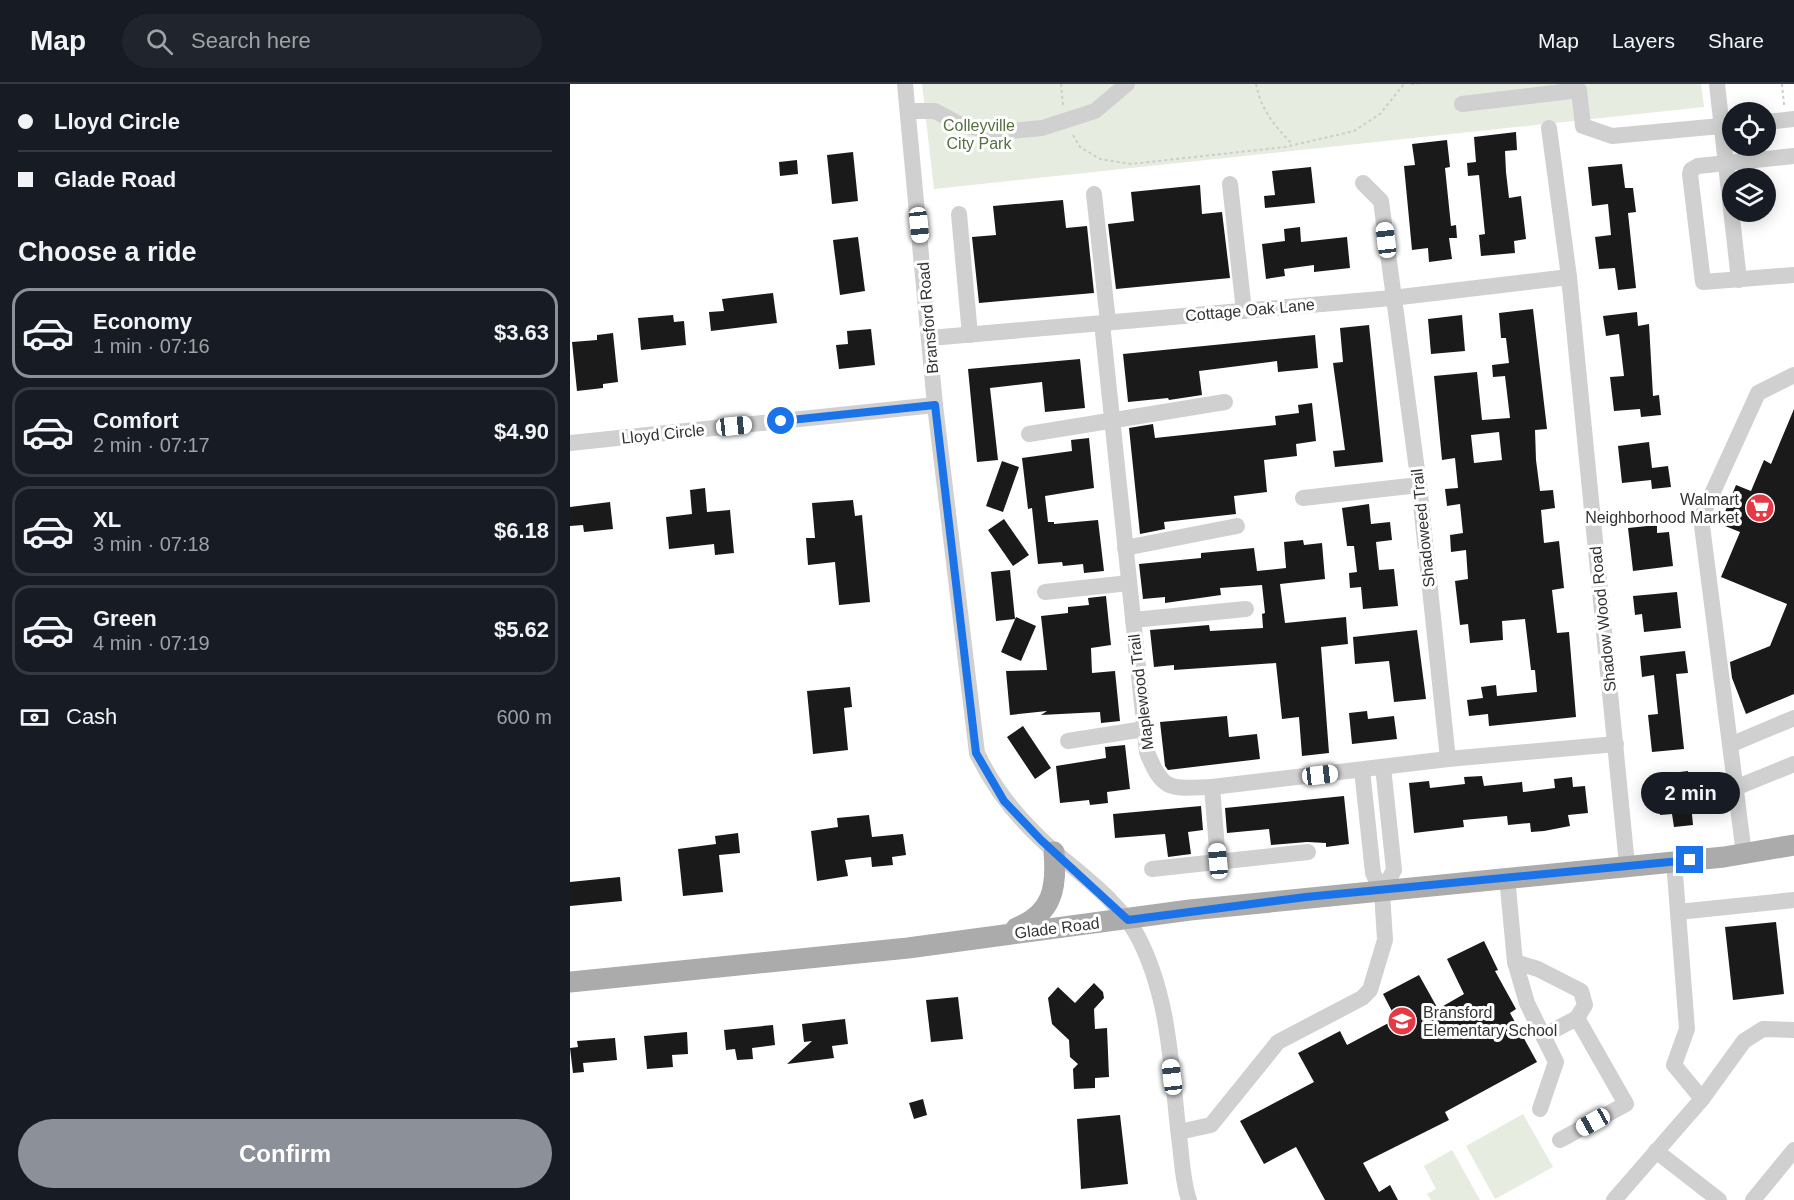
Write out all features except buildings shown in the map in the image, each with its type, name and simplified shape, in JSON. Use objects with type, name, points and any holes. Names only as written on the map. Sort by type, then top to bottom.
[{"type":"main road","name":"Glade Road","points":[[570,982],[908,948],[1190,910],[1744,854],[1794,845]]},
{"type":"main road","points":[[997,935],[1032,922],[1047,904],[1056,882],[1054,852]]},
{"type":"street","name":"Bransford Road","points":[[905,84],[935,405],[976,753],[1004,801],[1054,852],[1128,920],[1153,970],[1163,1006],[1189,1200]]},
{"type":"street","points":[[908,111],[935,111],[961,125],[999,132],[1042,128],[1095,111],[1127,84]]},
{"type":"street","points":[[1717,84],[1722,104]]},
{"type":"street","points":[[1462,104],[1579,90],[1583,126],[1612,136],[1722,125]]},
{"type":"street","name":"Shadow Wood Road","points":[[1549,128],[1569,277],[1627,865]]},
{"type":"street","points":[[1726,156],[1739,280]]},
{"type":"street","points":[[1794,156],[1698,166],[1690,170],[1700,275],[1706,283],[1794,275]]},
{"type":"street","name":"Shadoweed Trail","points":[[1363,183],[1381,201],[1392,298],[1419,485],[1448,759]]},
{"type":"street","points":[[1230,184],[1244,310]]},
{"type":"street","name":"Maplewood Trail","points":[[1094,194],[1112,420],[1144,729],[1147,752],[1161,781],[1174,788],[1212,787],[1448,759],[1616,744]]},
{"type":"street","points":[[959,214],[970,335]]},
{"type":"street","name":"Cottage Oak Lane","points":[[930,338],[1392,298],[1569,277]]},
{"type":"street","points":[[1744,854],[1701,519],[1758,393],[1794,375]]},
{"type":"street","points":[[1029,434],[1225,402]]},
{"type":"street","name":"Lloyd Circle","points":[[570,443],[935,405]]},
{"type":"street","points":[[1304,498],[1419,485]]},
{"type":"street","points":[[1125,548],[1237,526]]},
{"type":"street","points":[[1045,592],[1129,583]]},
{"type":"street","points":[[1133,620],[1246,609]]},
{"type":"street","points":[[1730,744],[1794,718]]},
{"type":"street","points":[[1068,741],[1144,729]]},
{"type":"street","points":[[1735,788],[1794,764]]},
{"type":"street","points":[[1382,892],[1395,870],[1383,767]]},
{"type":"street","points":[[1179,1132],[1211,1125],[1278,1042],[1349,1005],[1370,990],[1385,940],[1382,892],[1373,873],[1362,770]]},
{"type":"street","points":[[1212,787],[1218,861]]},
{"type":"street","points":[[1152,869],[1308,852]]},
{"type":"street","points":[[1674,861],[1687,1029],[1674,1065],[1702,1098]]},
{"type":"street","points":[[1507,877],[1515,962],[1527,1003],[1556,1062],[1540,1108]]},
{"type":"street","points":[[1678,912],[1794,900]]},
{"type":"street","points":[[1515,962],[1538,969],[1581,991],[1585,1005],[1577,1018],[1543,1036]]},
{"type":"street","points":[[1560,1140],[1626,1104],[1577,1018]]},
{"type":"street","points":[[1616,1199],[1702,1098],[1744,1041],[1763,1029],[1794,1030]]},
{"type":"street","points":[[1753,1200],[1794,1150]]},
{"type":"street","points":[[1656,1151],[1719,1200]]},
{"type":"path","points":[[1060,84],[1065,121],[1080,147],[1100,159],[1131,164],[1293,144],[1354,131],[1380,114],[1404,84]]},
{"type":"path","points":[[1256,84],[1260,103],[1272,123],[1293,144]]},
{"type":"path","points":[[1411,84],[1418,84]]},
{"type":"path","points":[[1782,84],[1789,119]]},
{"type":"green space","name":"Colleyville City Park","points":[[922,84],[1701,84],[1704,107],[934,189]]},
{"type":"green space","points":[[1523,1114],[1553,1167],[1495,1199],[1466,1146]]},
{"type":"green space","points":[[1452,1150],[1480,1200],[1431,1200],[1427,1194],[1436,1189],[1424,1166]]},
{"type":"place","name":"Walmart Neighborhood Market","points":[[1760,508]]},
{"type":"place","name":"Bransford Elementary School","points":[[1402,1021]]},
{"type":"route","points":[[781,421],[935,405],[976,753],[1004,801],[1041,840],[1107,898],[1128,920],[1190,910],[1306,897],[1382,892],[1507,877],[1690,860]]}]
